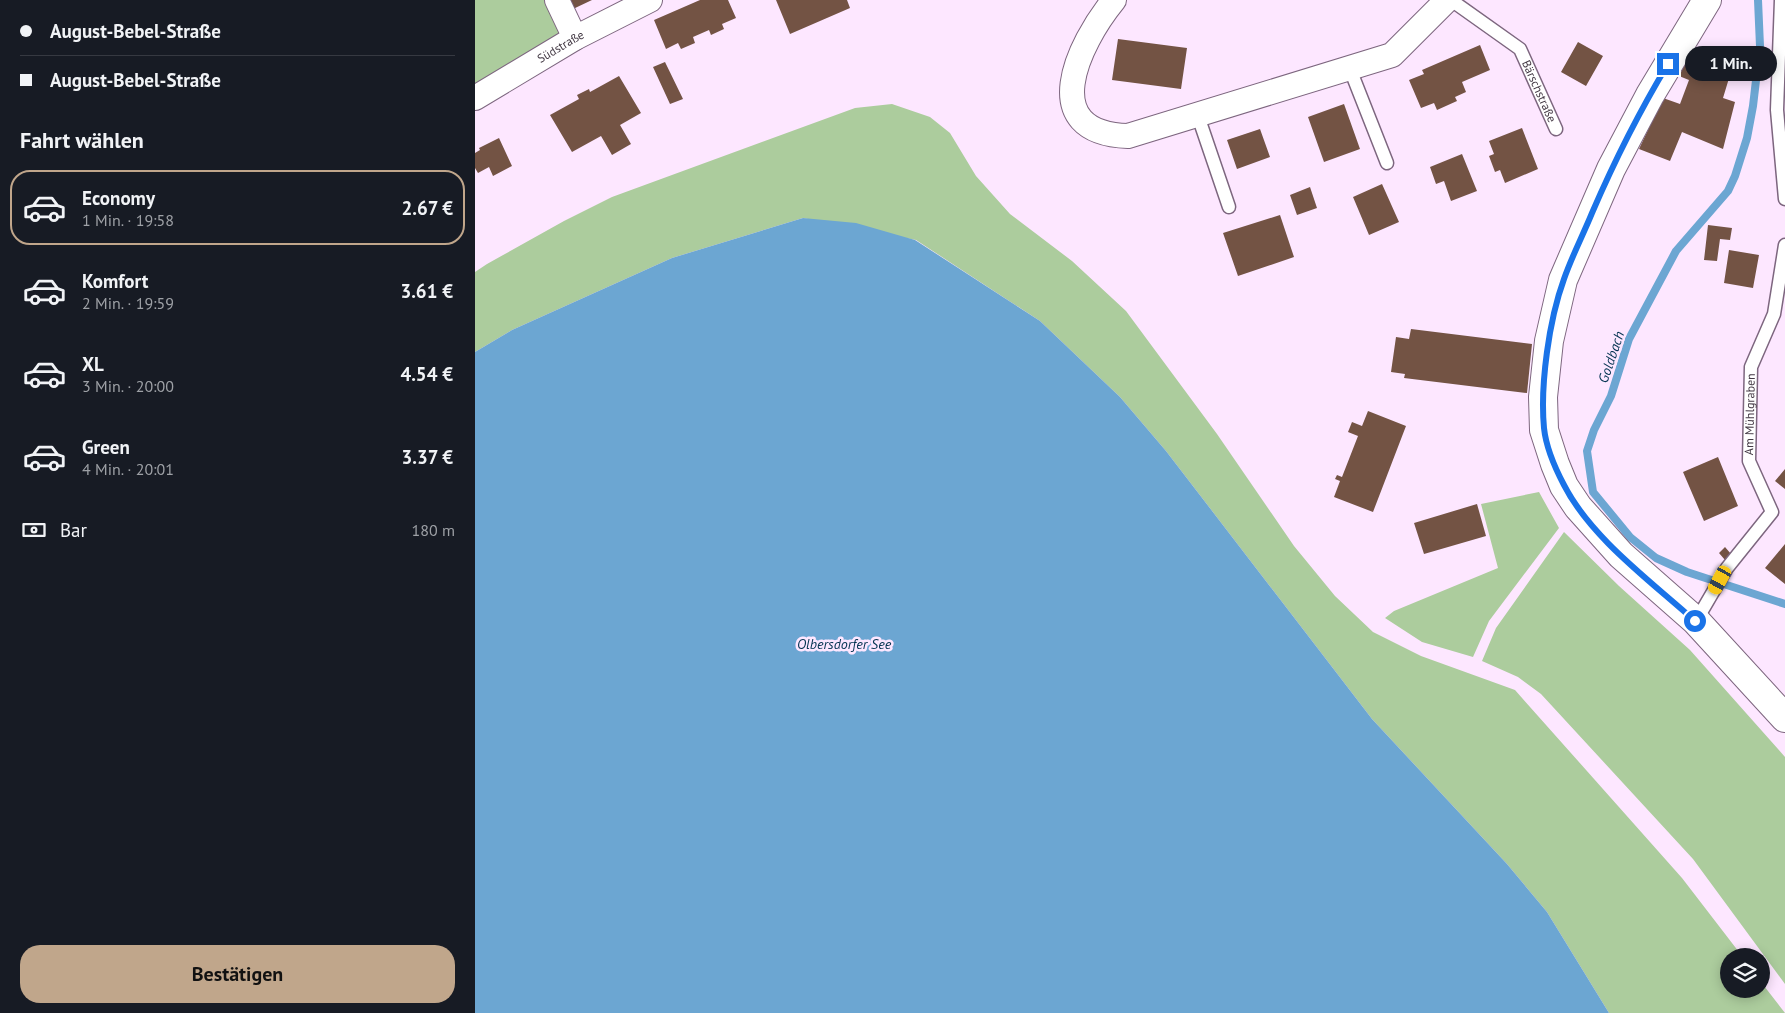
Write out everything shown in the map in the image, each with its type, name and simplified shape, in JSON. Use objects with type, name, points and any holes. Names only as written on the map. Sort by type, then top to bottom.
[{"type":"street","points":[[557,0],[575,38]]},
{"type":"street","name":"Südstraße","points":[[475,98],[575,38],[650,0]]},
{"type":"street","name":"Bärschstraße","points":[[1114,0],[1089,37],[1076,69],[1071,97],[1073,109],[1089,126],[1106,136],[1134,136],[1392,55],[1449,0]]},
{"type":"street","points":[[1707,0],[1650,95],[1611,169],[1563,280],[1549,341],[1543,397],[1544,430],[1549,449],[1564,486],[1578,507],[1621,554],[1695,621],[1785,718]]},
{"type":"lane","name":"Bärschstraße","points":[[1449,0],[1520,49],[1556,129]]},
{"type":"lane","points":[[1781,0],[1777,110],[1785,199]]},
{"type":"lane","points":[[1350,69],[1387,162]]},
{"type":"lane","points":[[1198,116],[1229,207]]},
{"type":"lane","name":"Am Mühlgraben","points":[[1695,621],[1727,568],[1772,512],[1749,461],[1751,367],[1774,314],[1785,245]]},
{"type":"green space","points":[[475,0],[545,0],[561,35],[475,88]]},
{"type":"green space","points":[[892,104],[930,117],[950,133],[976,176],[1010,214],[1072,261],[1126,311],[1217,434],[1294,546],[1335,596],[1373,632],[1421,656],[1515,690],[1682,878],[1736,948],[1720,948],[1720,998],[1770,998],[1770,994],[1785,1013],[1609,1013],[1547,912],[1507,864],[1372,719],[1166,451],[1120,397],[1040,321],[916,240],[803,218],[672,258],[512,330],[475,352],[475,272],[487,264],[564,221],[612,197],[855,108]]},
{"type":"green space","points":[[1539,492],[1559,528],[1489,621],[1473,657],[1422,642],[1385,618],[1394,611],[1498,568],[1481,504]]},
{"type":"green space","points":[[1564,532],[1619,586],[1690,650],[1785,757],[1785,984],[1770,964],[1770,948],[1759,948],[1693,859],[1541,694],[1518,677],[1482,661],[1496,628]]},
{"type":"water","name":"Olbersdorfer See","points":[[803,218],[856,223],[915,240],[1040,321],[1120,397],[1166,451],[1372,719],[1507,864],[1547,912],[1609,1013],[475,1013],[475,352],[512,330],[672,258]]},
{"type":"building","points":[[569,0],[592,0],[573,9]]},
{"type":"building","points":[[700,0],[728,0],[736,18],[722,24],[724,29],[711,35],[709,30],[693,37],[695,43],[681,49],[678,43],[666,49],[654,20]]},
{"type":"building","points":[[776,0],[847,0],[850,8],[790,34]]},
{"type":"building","points":[[1118,39],[1187,48],[1181,89],[1112,80]]},
{"type":"building","points":[[1578,42],[1603,56],[1586,86],[1561,72]]},
{"type":"building","points":[[1480,45],[1490,70],[1462,82],[1466,92],[1455,97],[1457,101],[1437,110],[1434,103],[1421,108],[1409,80],[1424,74],[1422,70]]},
{"type":"building","points":[[1691,52],[1733,65],[1723,98],[1735,102],[1723,149],[1682,132],[1670,161],[1639,149],[1663,98],[1680,104],[1689,80],[1679,76]]},
{"type":"building","points":[[665,62],[683,99],[670,104],[653,67]]},
{"type":"building","points":[[619,76],[641,113],[620,125],[631,144],[612,155],[601,136],[572,152],[550,115],[579,99],[577,95],[589,89],[590,92]]},
{"type":"building","points":[[1344,104],[1360,149],[1324,162],[1308,117]]},
{"type":"building","points":[[1522,128],[1538,169],[1505,183],[1500,170],[1495,172],[1489,156],[1494,154],[1489,141]]},
{"type":"building","points":[[1260,129],[1270,157],[1237,169],[1227,140]]},
{"type":"building","points":[[499,138],[512,166],[493,176],[489,167],[478,173],[475,168],[475,153],[480,150],[479,148]]},
{"type":"building","points":[[1462,154],[1477,191],[1451,201],[1444,181],[1436,184],[1430,167]]},
{"type":"building","points":[[1382,184],[1399,222],[1369,235],[1353,197]]},
{"type":"building","points":[[1310,187],[1317,208],[1297,215],[1290,195]]},
{"type":"building","points":[[1280,215],[1294,257],[1238,276],[1223,233]]},
{"type":"building","points":[[1708,225],[1732,228],[1730,240],[1720,239],[1717,261],[1704,260]]},
{"type":"building","points":[[1729,250],[1759,255],[1753,288],[1724,283]]},
{"type":"building","points":[[1411,329],[1532,344],[1527,393],[1404,378],[1405,374],[1391,372],[1396,337],[1409,339]]},
{"type":"building","points":[[1368,411],[1406,426],[1373,512],[1334,497],[1340,481],[1335,479],[1337,475],[1342,477],[1358,436],[1348,432],[1352,422],[1362,426]]},
{"type":"building","points":[[1718,457],[1738,506],[1704,521],[1683,472]]},
{"type":"building","points":[[1785,469],[1785,489],[1775,481]]},
{"type":"building","points":[[1477,504],[1486,536],[1424,554],[1414,523]]},
{"type":"building","points":[[1785,544],[1785,584],[1765,568]]},
{"type":"building","points":[[1725,547],[1731,554],[1725,560],[1719,553]]},
{"type":"waterway","name":"Goldbach","points":[[1758,0],[1760,46],[1753,106],[1747,138],[1735,176],[1728,191],[1676,251],[1629,339],[1611,396],[1594,430],[1587,451],[1593,492],[1630,537],[1656,558],[1687,572],[1785,604]]},
{"type":"route","points":[[1668,64],[1611,169],[1563,280],[1549,341],[1543,397],[1544,430],[1549,449],[1564,486],[1578,507],[1597,530],[1621,554],[1695,621]]}]
